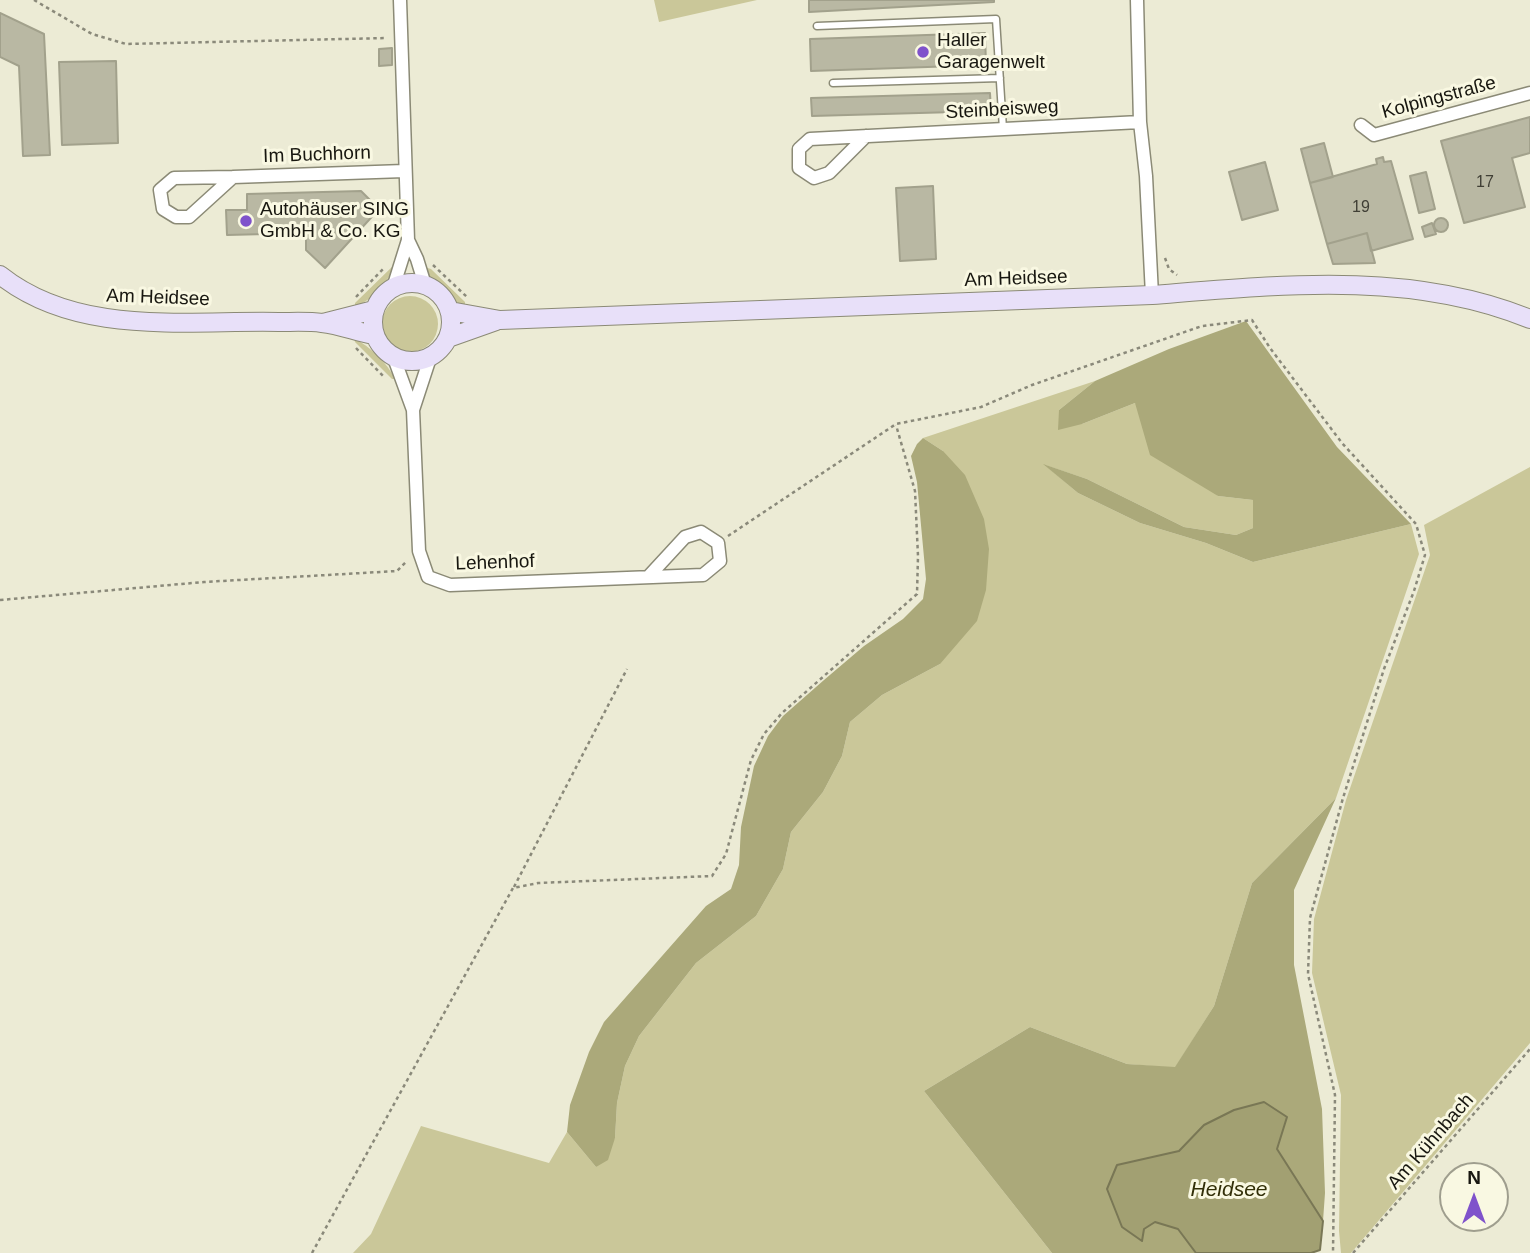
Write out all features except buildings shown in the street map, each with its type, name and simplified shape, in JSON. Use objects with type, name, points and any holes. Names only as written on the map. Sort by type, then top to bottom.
[{"type":"main road","name":"Am Heidsee","points":[[0,275],[24,292],[54,306],[90,315],[131,321],[323,323],[374,335]]},
{"type":"main road","points":[[412,283],[425,285],[436,291],[450,311],[452,323],[448,338],[430,358],[412,362],[394,358],[382,348],[374,335],[374,310],[393,288],[412,283]]},
{"type":"main road","name":"Am Heidsee","points":[[450,311],[500,320],[1152,295],[1233,288],[1367,285],[1467,297],[1530,319]]},
{"type":"main road","name":"Am Heidsee","points":[[323,323],[374,310]]},
{"type":"main road","name":"Am Heidsee","points":[[448,338],[500,320]]},
{"type":"street","points":[[393,288],[408,240],[400,0]]},
{"type":"street","points":[[1137,0],[1140,122],[1146,176],[1152,295]]},
{"type":"street","name":"Kolpingstraße","points":[[1361,125],[1374,135],[1530,93]]},
{"type":"street","name":"Steinbeisweg","points":[[866,136],[830,173],[814,178],[799,168],[799,149],[810,139],[866,136],[1003,130],[1140,122]]},
{"type":"street","name":"Im Buchhorn","points":[[233,177],[188,217],[176,217],[163,209],[160,190],[174,178],[404,171]]},
{"type":"street","points":[[408,240],[425,285]]},
{"type":"street","name":"Lehenhof","points":[[394,358],[413,411],[419,551],[428,577],[450,585],[703,575],[720,561],[718,543]]},
{"type":"street","name":"Lehenhof","points":[[413,411],[430,358]]},
{"type":"street","points":[[649,576],[685,537],[701,532],[718,543]]},
{"type":"lane","points":[[817,26],[996,19],[1003,130]]},
{"type":"lane","points":[[833,83],[1000,78]]},
{"type":"path","points":[[34,0],[92,34],[126,44],[401,37]]},
{"type":"path","points":[[349,304],[386,266]]},
{"type":"path","points":[[718,543],[896,424],[981,407],[1032,385],[1202,326],[1252,320],[1342,443],[1416,524],[1425,555],[1384,669],[1347,786],[1310,918],[1308,974],[1335,1096],[1333,1253]]},
{"type":"path","points":[[351,343],[389,382]]},
{"type":"path","points":[[513,888],[538,883],[712,876],[726,854],[751,760],[764,734],[782,713],[917,594],[915,491],[896,424]]},
{"type":"path","points":[[0,600],[204,582],[397,572],[407,561],[407,551]]},
{"type":"path","points":[[312,1253],[513,888],[627,669]]},
{"type":"path","name":"Am Kühnbach","points":[[1353,1253],[1530,1049]]},
{"type":"shaded area","points":[[654,0],[757,0],[659,22]]},
{"type":"shaded area","points":[[395,264],[379,290],[355,308],[355,303]]},
{"type":"shaded area","points":[[424,267],[431,269],[465,302],[465,307],[442,290]]},
{"type":"shaded area","points":[[404,296],[416,296],[426,300],[434,308],[438,324],[434,340],[426,348],[416,352],[404,352],[394,348],[386,340],[382,330],[382,318],[386,308],[394,300]]},
{"type":"shaded area","points":[[1246,321],[1337,447],[1411,524],[1253,562],[1206,543],[1140,523],[1078,493],[1043,464],[1087,479],[1184,527],[1236,535],[1253,528],[1253,500],[1218,496],[1150,455],[1135,403],[1082,424],[1058,430],[1059,410],[1095,381],[1169,349]]},
{"type":"shaded area","points":[[354,338],[378,356],[395,379],[355,342]]},
{"type":"shaded area","points":[[1095,381],[1059,410],[1082,424],[1135,403],[1218,496],[1253,500],[1253,528],[1236,535],[1184,527],[1087,479],[1045,465],[1078,493],[1140,523],[1206,543],[1253,562],[1411,524],[1419,554],[1336,798],[1252,883],[1214,1006],[1175,1068],[1127,1064],[1030,1027],[924,1091],[1052,1253],[353,1253],[371,1234],[421,1126],[549,1163],[567,1132],[596,1167],[615,1138],[617,1103],[625,1066],[639,1036],[696,963],[756,916],[783,869],[791,832],[823,792],[842,756],[850,722],[882,695],[940,664],[943,451],[923,438]]},
{"type":"shaded area","points":[[923,438],[943,451],[965,475],[984,519],[989,549],[986,590],[977,621],[940,664],[882,695],[850,722],[842,756],[823,792],[791,832],[783,869],[756,916],[696,963],[639,1036],[625,1066],[617,1103],[615,1138],[608,1160],[596,1167],[567,1132],[570,1105],[589,1052],[604,1022],[706,906],[731,889],[739,865],[741,827],[754,766],[768,736],[783,716],[864,646],[903,619],[923,599],[926,579],[917,482],[911,456]]},
{"type":"shaded area","points":[[1530,467],[1530,1043],[1351,1253],[1341,1253],[1341,1095],[1312,973],[1314,919],[1346,800],[1430,555],[1424,525]]},
{"type":"shaded area","points":[[1336,798],[1294,890],[1294,965],[1322,1109],[1325,1193],[1323,1221],[1277,1149],[1234,1110],[1204,1125],[1179,1151],[1116,1165],[1142,1241],[1143,1229],[1155,1222],[1178,1229],[1196,1253],[1052,1253],[924,1091],[1030,1027],[1127,1064],[1175,1067],[1214,1006],[1252,883]]},
{"type":"water","name":"Heidsee","points":[[1264,1102],[1287,1117],[1277,1149],[1323,1221],[1320,1250],[1311,1253],[1196,1253],[1178,1229],[1155,1222],[1144,1229],[1142,1241],[1122,1227],[1107,1189],[1117,1165],[1179,1151],[1204,1125],[1234,1110]]},
{"type":"place","name":"Haller Garagenwelt","points":[[923,52]]},
{"type":"place","name":"Autohäuser SING GmbH & Co. KG","points":[[246,221]]}]
